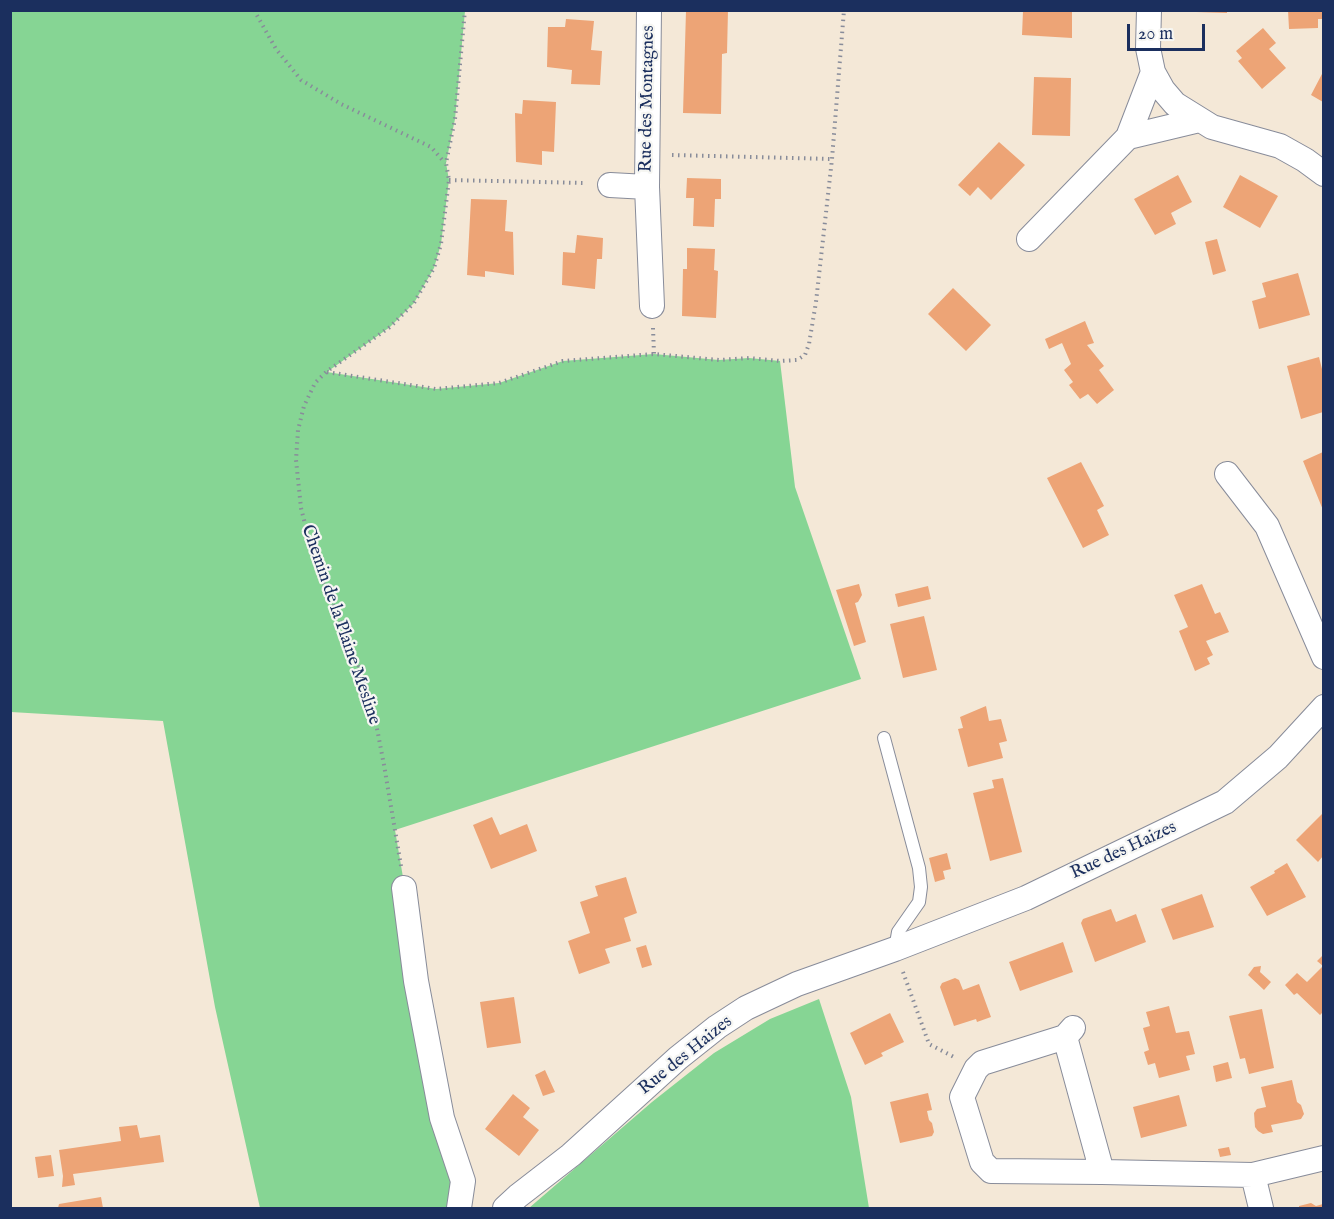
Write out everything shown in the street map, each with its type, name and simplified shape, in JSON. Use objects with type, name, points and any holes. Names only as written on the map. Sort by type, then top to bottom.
[{"type":"street","name":"Rue des Montagnes","points":[[650,10],[647,187],[652,306]]},
{"type":"street","points":[[1149,10],[1148,48],[1154,72],[1163,90],[1175,104],[1212,127],[1280,146],[1305,160],[1323,174]]},
{"type":"street","points":[[1029,240],[1128,137],[1154,72]]},
{"type":"street","points":[[1128,137],[1199,120]]},
{"type":"street","name":"Rue des Montagnes","points":[[610,185],[647,187]]},
{"type":"street","points":[[1227,474],[1267,526],[1323,657]]},
{"type":"street","name":"Rue des Haizes","points":[[505,1209],[518,1196],[571,1155],[678,1058],[717,1027],[771,995],[1026,898],[1225,802],[1278,757],[1323,707]]},
{"type":"street","points":[[404,888],[416,981],[442,1118],[463,1181],[459,1209]]},
{"type":"street","points":[[1102,1172],[1069,1032],[982,1063],[976,1069],[962,1097],[982,1162],[991,1171],[1253,1175],[1323,1158]]},
{"type":"street","points":[[1253,1175],[1261,1209]]},
{"type":"lane","points":[[884,738],[919,868],[921,887],[919,902],[898,932],[895,949]]},
{"type":"path","points":[[254,10],[276,49],[301,80],[341,104],[431,147],[446,163]]},
{"type":"path","points":[[446,163],[456,118],[465,10]]},
{"type":"path","points":[[647,154],[832,159]]},
{"type":"path","name":"Chemin de la Plaine Mesline","points":[[404,888],[374,713],[358,664],[315,563],[301,508],[298,430],[304,406],[315,383],[390,327],[414,303],[426,284],[441,243],[449,180],[446,163]]},
{"type":"path","points":[[449,180],[580,183]]},
{"type":"path","points":[[912,998],[929,1044],[976,1069]]},
{"type":"green space","points":[[10,11],[465,11],[455,119],[446,163],[449,180],[441,244],[434,268],[414,303],[390,327],[327,372],[436,389],[499,383],[563,361],[654,354],[719,360],[749,358],[780,361],[795,487],[861,679],[395,830],[459,1208],[260,1208],[215,1007],[163,721],[11,712]]},
{"type":"green space","points":[[819,999],[851,1097],[869,1208],[529,1208],[652,1102],[714,1053],[770,1019]]},
{"type":"building","points":[[697,10],[728,10],[727,53],[722,54],[721,114],[683,113],[686,11],[697,12]]},
{"type":"building","points":[[1072,10],[1072,38],[1022,35],[1023,11]]},
{"type":"building","points":[[1196,10],[1227,10],[1227,13],[1196,12]]},
{"type":"building","points":[[1288,10],[1323,10],[1323,19],[1318,19],[1318,28],[1289,29]]},
{"type":"building","points":[[566,19],[594,21],[591,50],[602,51],[600,85],[571,84],[572,70],[547,67],[548,27],[565,27]]},
{"type":"building","points":[[1263,28],[1276,43],[1269,49],[1286,68],[1262,89],[1238,61],[1242,58],[1236,51]]},
{"type":"building","points":[[1323,72],[1323,102],[1311,95]]},
{"type":"building","points":[[1034,77],[1071,78],[1070,136],[1032,135]]},
{"type":"building","points":[[523,100],[556,102],[554,152],[542,151],[542,165],[516,162],[515,113],[522,114]]},
{"type":"building","points":[[999,142],[1025,165],[991,200],[978,187],[970,196],[958,185]]},
{"type":"building","points":[[1178,175],[1192,202],[1171,213],[1176,224],[1155,235],[1134,199]]},
{"type":"building","points":[[1240,175],[1278,196],[1260,228],[1223,207]]},
{"type":"building","points":[[687,178],[721,179],[721,199],[715,199],[714,227],[693,226],[694,198],[686,198]]},
{"type":"building","points":[[471,199],[507,200],[505,231],[513,232],[514,275],[485,271],[485,277],[467,275]]},
{"type":"building","points":[[577,235],[603,238],[602,259],[597,259],[595,289],[562,285],[563,252],[575,253]]},
{"type":"building","points":[[1217,239],[1226,271],[1213,275],[1205,242]]},
{"type":"building","points":[[687,248],[715,249],[714,270],[718,271],[716,318],[682,316],[683,269],[687,269]]},
{"type":"building","points":[[1298,273],[1310,315],[1259,329],[1252,301],[1266,297],[1262,283]]},
{"type":"building","points":[[953,288],[991,325],[966,351],[928,314]]},
{"type":"building","points":[[1085,321],[1094,343],[1087,345],[1104,366],[1099,370],[1114,390],[1097,404],[1088,394],[1080,399],[1069,385],[1073,382],[1064,370],[1071,364],[1062,343],[1049,349],[1045,339]]},
{"type":"building","points":[[1319,357],[1323,373],[1323,412],[1301,419],[1287,366]]},
{"type":"building","points":[[1323,452],[1323,510],[1303,461]]},
{"type":"building","points":[[1081,462],[1104,506],[1097,510],[1109,535],[1083,548],[1047,478]]},
{"type":"building","points":[[859,584],[862,595],[855,603],[866,642],[854,646],[836,590]]},
{"type":"building","points":[[1202,584],[1215,614],[1220,612],[1229,632],[1206,641],[1213,655],[1207,658],[1210,664],[1195,671],[1179,631],[1188,627],[1174,595]]},
{"type":"building","points":[[928,586],[931,599],[898,607],[895,594]]},
{"type":"building","points":[[924,616],[937,670],[903,678],[890,624]]},
{"type":"building","points":[[986,706],[989,721],[1001,719],[1007,741],[999,743],[1003,758],[968,767],[958,729],[963,728],[960,717]]},
{"type":"building","points":[[1003,778],[1022,852],[990,861],[973,793],[994,788],[992,780]]},
{"type":"building","points":[[1323,813],[1323,856],[1318,862],[1296,840]]},
{"type":"building","points":[[492,817],[500,835],[527,824],[537,851],[491,869],[473,825]]},
{"type":"building","points":[[947,853],[951,869],[943,871],[945,879],[935,882],[929,858]]},
{"type":"building","points":[[1287,863],[1306,897],[1267,916],[1250,887],[1275,873],[1274,871]]},
{"type":"building","points":[[626,877],[637,913],[624,918],[631,941],[605,949],[610,963],[579,974],[568,941],[590,933],[580,902],[598,896],[595,886]]},
{"type":"building","points":[[1202,894],[1214,927],[1173,940],[1161,909]]},
{"type":"building","points":[[1111,909],[1116,922],[1136,914],[1146,942],[1095,962],[1081,923],[1083,919]]},
{"type":"building","points":[[1063,942],[1073,972],[1020,991],[1009,962]]},
{"type":"building","points":[[646,945],[652,965],[642,968],[636,948]]},
{"type":"building","points":[[1323,955],[1323,966],[1317,961]]},
{"type":"building","points":[[1261,966],[1260,972],[1271,982],[1264,990],[1248,975],[1254,967]]},
{"type":"building","points":[[1323,966],[1323,1012],[1320,1015],[1285,985],[1297,973],[1307,982]]},
{"type":"building","points":[[955,978],[959,980],[963,990],[979,984],[991,1017],[954,1026],[940,987],[942,983]]},
{"type":"building","points":[[514,997],[521,1043],[487,1048],[480,1002]]},
{"type":"building","points":[[1169,1006],[1176,1033],[1189,1031],[1195,1054],[1186,1056],[1190,1070],[1159,1078],[1155,1063],[1148,1065],[1144,1052],[1149,1050],[1143,1028],[1150,1026],[1146,1012]]},
{"type":"building","points":[[1262,1009],[1274,1068],[1249,1074],[1245,1058],[1240,1059],[1229,1016]]},
{"type":"building","points":[[890,1013],[904,1042],[881,1053],[883,1056],[865,1065],[850,1033]]},
{"type":"building","points":[[1228,1062],[1232,1078],[1216,1082],[1213,1066]]},
{"type":"building","points":[[545,1070],[555,1092],[543,1096],[535,1075]]},
{"type":"building","points":[[1292,1080],[1297,1102],[1301,1105],[1304,1114],[1301,1119],[1271,1125],[1273,1132],[1263,1134],[1258,1131],[1255,1127],[1254,1113],[1257,1109],[1266,1107],[1261,1087]]},
{"type":"building","points":[[928,1093],[932,1110],[927,1111],[934,1132],[932,1136],[900,1143],[890,1102]]},
{"type":"building","points":[[513,1094],[530,1108],[523,1117],[539,1130],[519,1156],[485,1129]]},
{"type":"building","points":[[1179,1095],[1187,1126],[1141,1138],[1133,1107]]},
{"type":"building","points":[[137,1125],[140,1138],[160,1135],[164,1162],[73,1174],[75,1185],[62,1187],[63,1176],[59,1150],[121,1141],[119,1127]]},
{"type":"building","points":[[1229,1147],[1231,1155],[1220,1157],[1218,1149]]},
{"type":"building","points":[[51,1155],[54,1176],[38,1178],[35,1157]]},
{"type":"building","points":[[101,1197],[103,1208],[58,1208],[59,1204]]},
{"type":"building","points":[[1311,1203],[1316,1206],[1323,1204],[1323,1208],[1299,1208],[1299,1206]]}]
